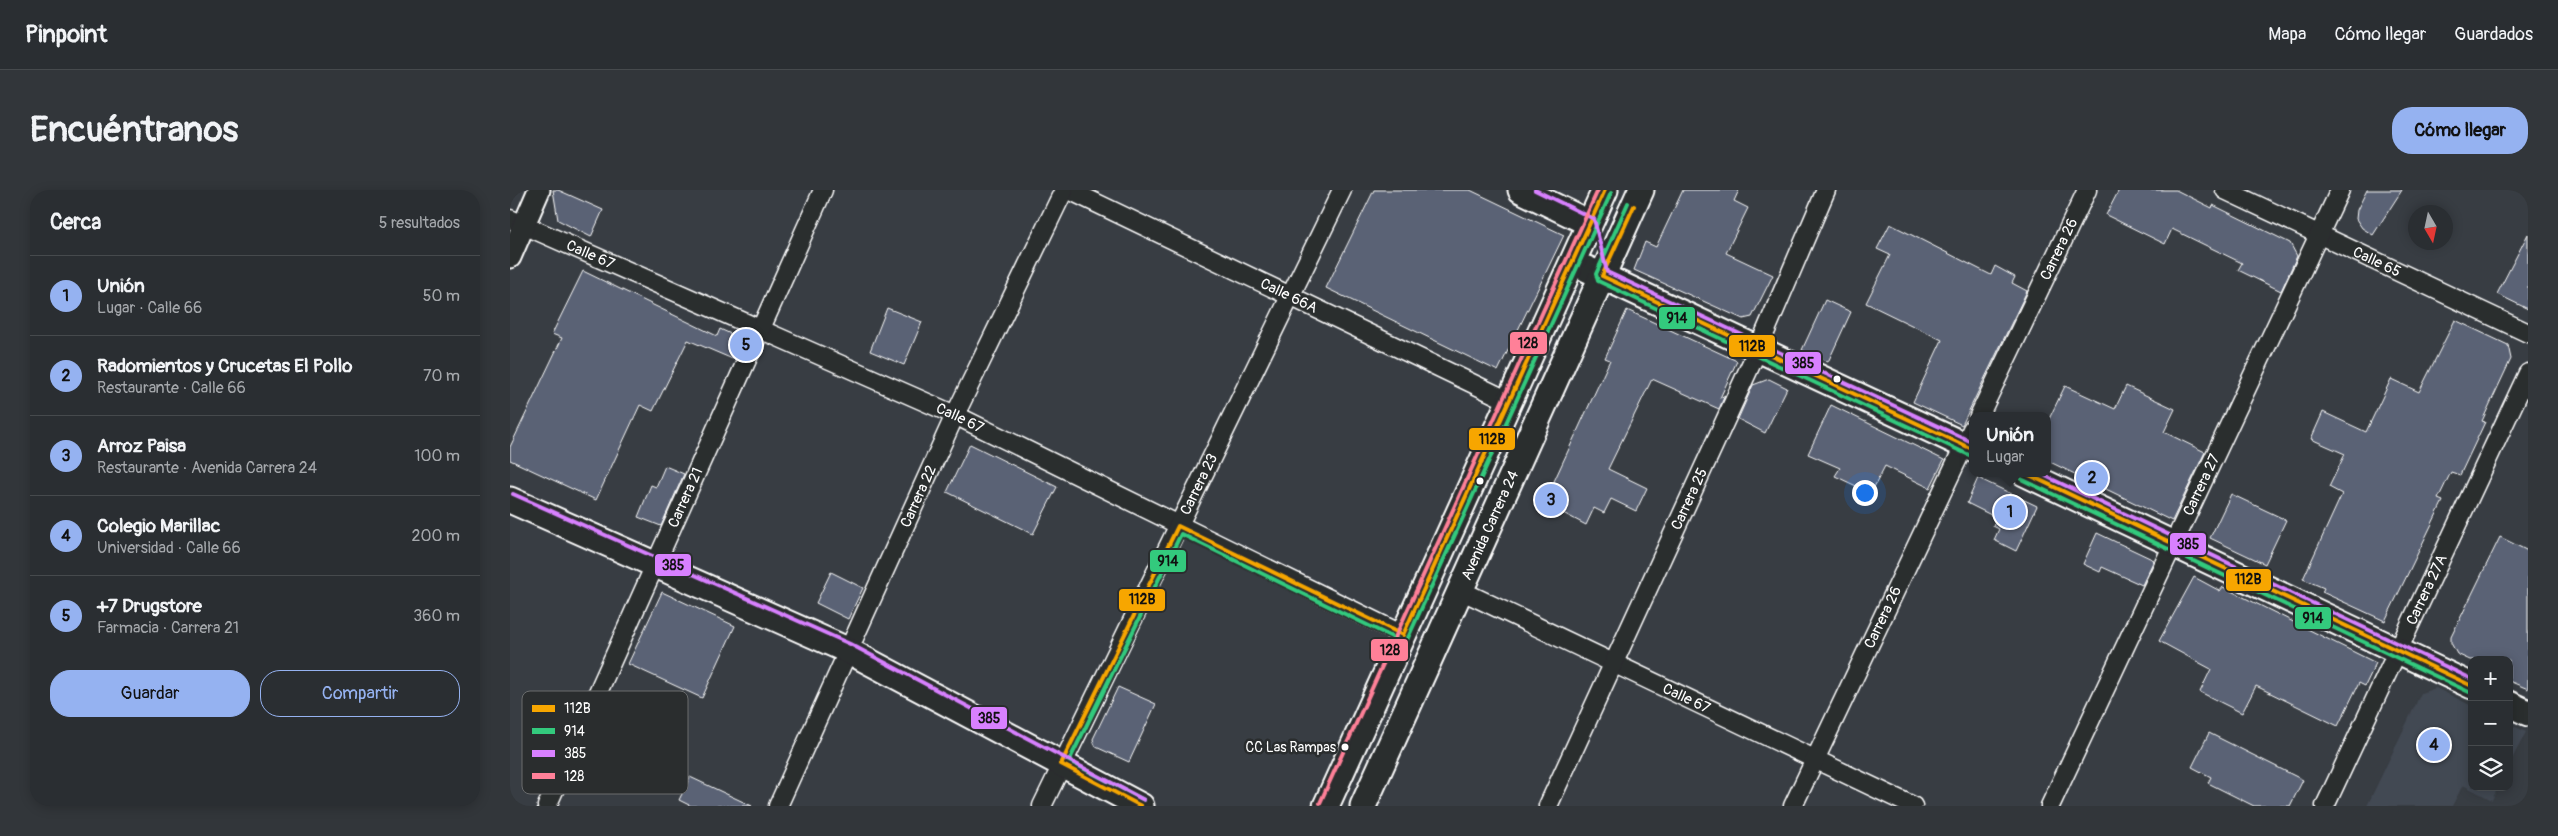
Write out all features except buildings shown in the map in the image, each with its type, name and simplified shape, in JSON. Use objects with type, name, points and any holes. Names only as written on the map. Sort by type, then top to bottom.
[{"type":"main road","points":[[1522,190],[1589,223],[1602,276]]},
{"type":"main road","points":[[1326,806],[1605,190]]},
{"type":"main road","name":"Avenida Carrera 24","points":[[1363,806],[1641,190]]},
{"type":"main road","points":[[1572,262],[1758,349],[1969,442]]},
{"type":"main road","points":[[2032,477],[2468,684]]},
{"type":"main road","points":[[510,500],[847,650],[1141,806]]},
{"type":"main road","points":[[2513,706],[2528,712]]},
{"type":"street","points":[[510,257],[517,222],[539,190]]},
{"type":"street","name":"Carrera 21","points":[[599,691],[824,190]]},
{"type":"street","name":"Carrera 22","points":[[778,806],[955,414],[1064,190]]},
{"type":"street","name":"Calle 66A","points":[[1069,190],[1509,401]]},
{"type":"street","name":"Carrera 23","points":[[1042,806],[1342,190]]},
{"type":"street","name":"Carrera 25","points":[[1548,806],[1758,349],[1826,190]]},
{"type":"street","name":"Carrera 26","points":[[1981,412],[2087,190]]},
{"type":"street","name":"Calle 65","points":[[2225,190],[2528,333]]},
{"type":"street","name":"Carrera 27","points":[[2050,806],[2340,190]]},
{"type":"street","name":"Calle 67","points":[[517,222],[955,414],[1178,526],[1403,635]]},
{"type":"street","name":"Carrera 27A","points":[[2325,806],[2528,373]]},
{"type":"street","name":"Carrera 26","points":[[1793,806],[1969,444]]},
{"type":"street","name":"Calle 67","points":[[1460,590],[1913,806]]},
{"type":"street","name":"Carrera 21","points":[[547,806],[552,794]]},
{"type":"shaded area","points":[[2436,688],[2468,704],[2468,788],[2463,785],[2452,806],[2367,806],[2421,693]]},
{"type":"shaded area","points":[[2513,726],[2526,732],[2513,757]]},
{"type":"shaded area","points":[[2475,791],[2496,791],[2492,800]]},
{"type":"transit line","name":"385","points":[[1535,190],[1594,219],[1607,272],[1969,441]]},
{"type":"transit line","name":"128","points":[[1320,803],[1598,190]]},
{"type":"transit line","name":"112B","points":[[1141,806],[1061,764],[1178,526],[1403,635],[1605,190]]},
{"type":"transit line","name":"914","points":[[1144,800],[1069,761],[1181,534],[1400,641],[1407,640],[1611,193]]},
{"type":"transit line","name":"914","points":[[1628,203],[1596,274],[1598,281],[1969,455]]},
{"type":"transit line","name":"112B","points":[[1634,206],[1602,276],[1969,448]]},
{"type":"transit line","name":"112B","points":[[2033,477],[2468,684]]},
{"type":"transit line","name":"385","points":[[2047,477],[2468,677]]},
{"type":"transit line","name":"914","points":[[2021,479],[2468,692]]},
{"type":"transit line","name":"385","points":[[513,494],[850,644],[1144,800]]},
{"type":"place","name":"+7 Drugstore","points":[[746,345]]},
{"type":"place","name":"Radomientos y Crucetas El Pollo","points":[[2092,478]]},
{"type":"place","name":"Arroz Paisa","points":[[1551,500]]},
{"type":"place","name":"Unión","points":[[2010,512]]},
{"type":"place","name":"Colegio Marillac","points":[[2434,745]]},
{"type":"place","name":"CC Las Rampas","points":[[1345,747]]}]
